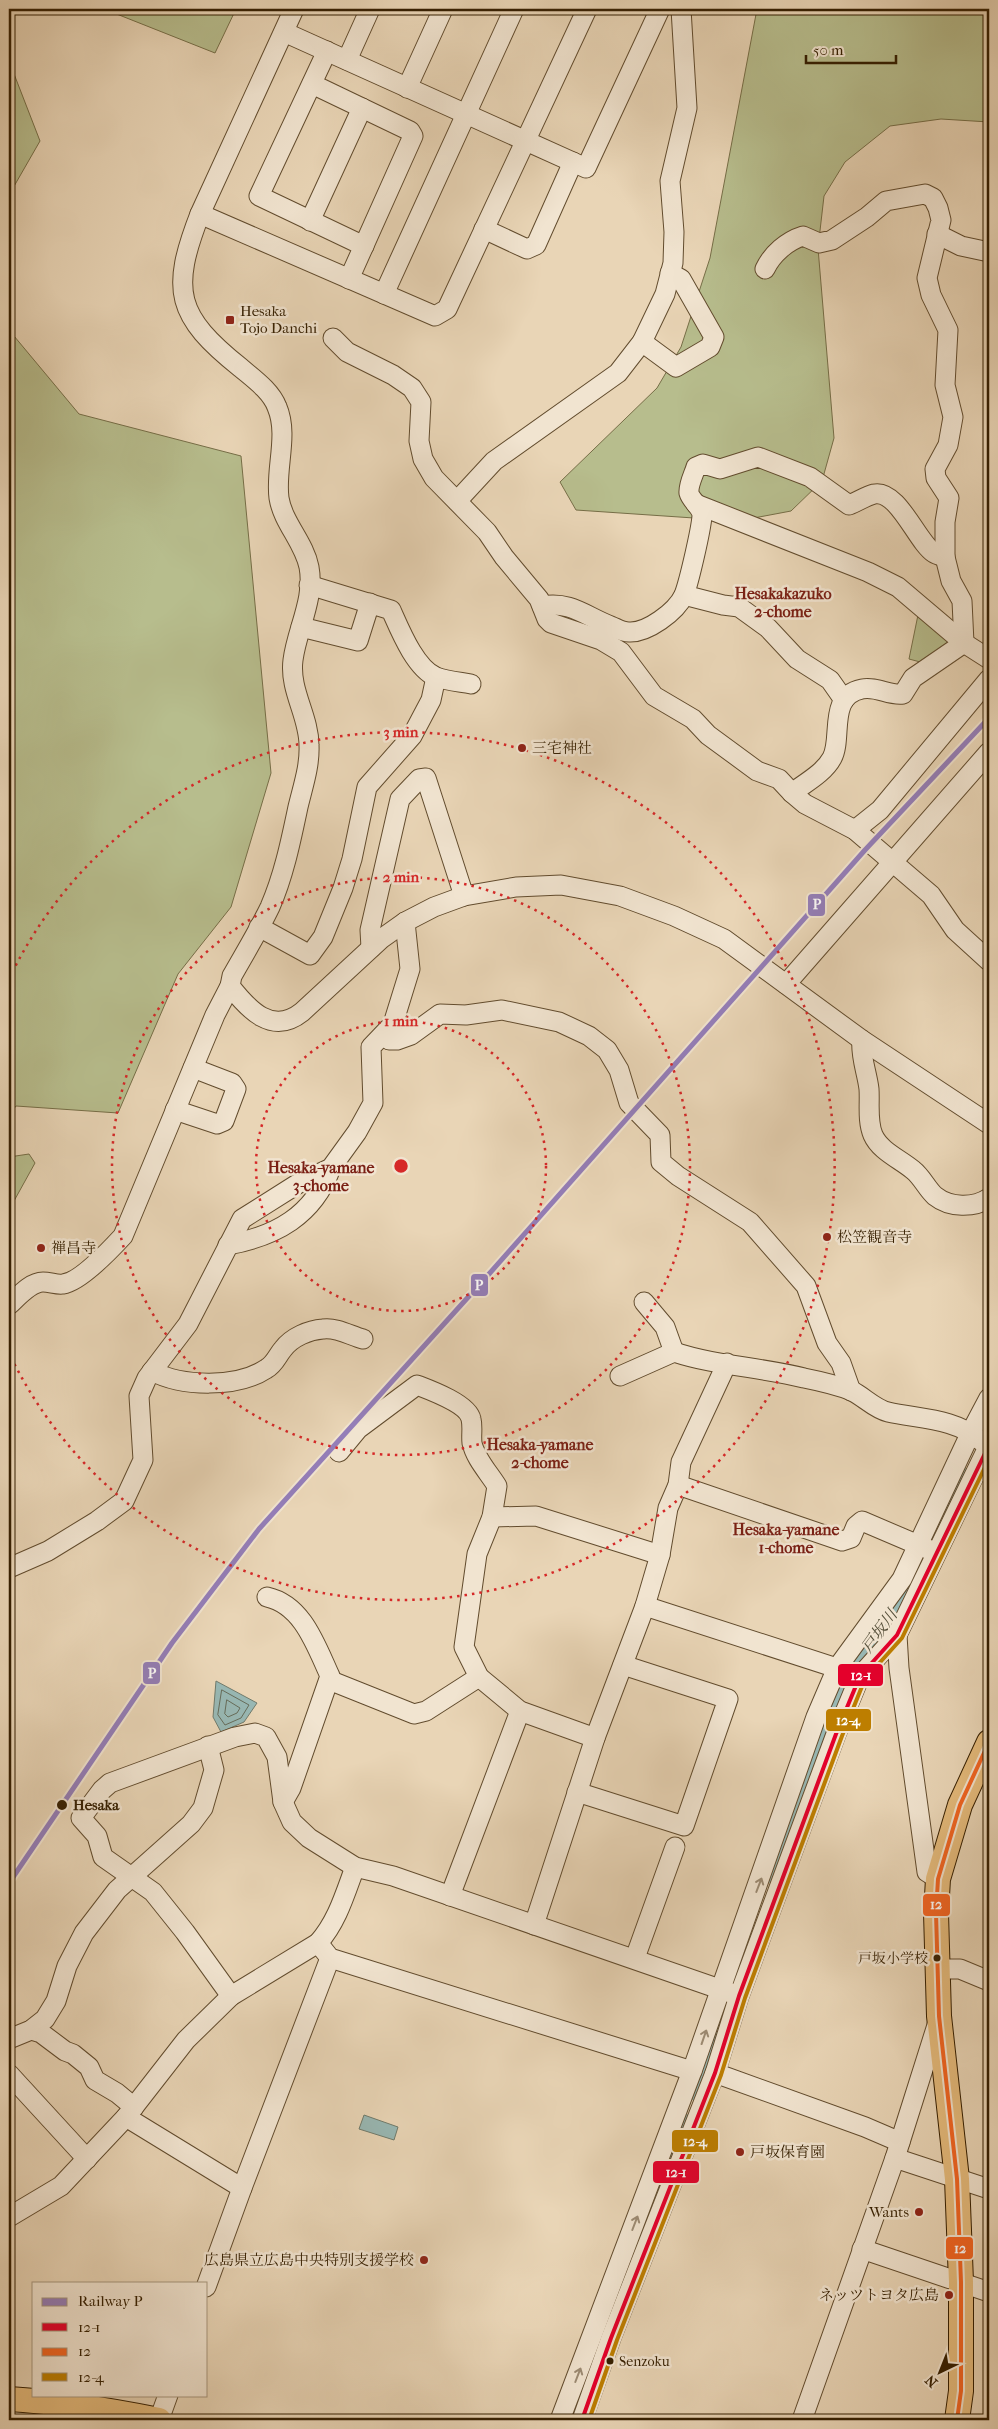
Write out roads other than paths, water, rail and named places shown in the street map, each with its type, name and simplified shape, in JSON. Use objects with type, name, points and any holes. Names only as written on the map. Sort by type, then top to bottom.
[{"type":"main road","points":[[957,2420],[961,2392],[961,2282],[957,2179],[936,1969],[938,1878],[960,1805],[989,1742]]},
{"type":"main road","points":[[9,2399],[108,2410],[159,2420]]},
{"type":"main road","points":[[9,2414],[74,2420]]},
{"type":"street","points":[[9,1306],[24,1290],[42,1282],[63,1284],[74,1280],[110,1250],[123,1236],[215,1015],[230,986],[232,976],[270,907],[284,868],[310,759],[309,732],[292,677],[293,660],[308,601],[309,566],[281,508],[277,481],[282,430],[278,407],[268,393],[200,332],[189,312],[184,294],[182,274],[187,246],[200,214],[294,9]]},
{"type":"street","points":[[347,60],[370,9]]},
{"type":"street","points":[[407,88],[443,9]]},
{"type":"street","points":[[384,294],[514,9]]},
{"type":"street","points":[[200,214],[435,316],[447,309],[587,9]]},
{"type":"street","points":[[284,32],[586,168],[660,9]]},
{"type":"street","points":[[457,501],[494,461],[618,373],[642,342],[665,294],[673,263],[674,232],[670,181],[687,108],[681,9]]},
{"type":"street","points":[[327,51],[259,196],[364,246]]},
{"type":"street","points":[[312,84],[410,131],[412,136],[349,279]]},
{"type":"street","points":[[310,220],[362,108]]},
{"type":"street","points":[[484,229],[527,249],[536,246],[573,162]]},
{"type":"street","points":[[765,269],[770,257],[796,238],[803,236],[819,243],[832,240],[867,218],[886,201],[925,194],[933,198],[941,220],[926,278],[937,311],[948,330],[946,385],[953,417],[948,445],[935,469],[936,478],[947,491],[949,498],[945,522],[945,557],[951,580],[962,602],[964,643]]},
{"type":"street","points":[[938,234],[961,246],[989,252]]},
{"type":"street","points":[[642,342],[676,367],[710,347],[714,338],[681,279],[670,274]]},
{"type":"street","points":[[332,338],[347,352],[393,375],[412,388],[421,402],[419,441],[423,459],[434,478],[488,532],[504,557],[527,584],[551,623],[602,640],[621,652],[654,696],[693,719],[708,735],[757,771],[779,779],[805,804],[856,830],[931,895],[954,930],[989,961]]},
{"type":"street","points":[[542,606],[553,604],[573,607],[601,622],[626,632],[639,632],[667,614],[678,605],[684,595],[702,516],[689,488],[696,467],[702,464],[720,469],[758,457],[810,477],[849,505],[874,494],[888,497],[896,504],[925,544],[934,553],[945,557]]},
{"type":"street","points":[[696,504],[868,572],[898,587],[964,643],[989,659]]},
{"type":"street","points":[[309,586],[391,610],[402,634],[422,667],[436,677],[471,684]]},
{"type":"street","points":[[684,595],[723,606],[739,607],[768,628],[798,660],[830,680],[844,700]]},
{"type":"street","points":[[301,627],[358,641],[370,603]]},
{"type":"street","points":[[792,793],[821,770],[833,757],[838,716],[844,700],[860,689],[876,688],[894,695],[903,694],[913,678],[964,643]]},
{"type":"street","points":[[259,927],[310,955],[323,937],[343,888],[352,859],[367,787],[412,736],[430,700],[436,677]]},
{"type":"street","points":[[856,830],[880,810],[989,680]]},
{"type":"street","points":[[786,984],[894,863],[989,752]]},
{"type":"street","points":[[371,948],[370,930],[400,799],[419,779],[426,778],[464,896]]},
{"type":"street","points":[[230,986],[245,1005],[258,1016],[286,1021],[302,1012],[371,948],[405,922],[434,907],[464,896],[516,887],[561,885],[620,896],[674,916],[724,939],[862,1040],[989,1124]]},
{"type":"street","points":[[228,1246],[250,1241],[286,1227],[306,1210],[324,1185],[330,1168],[357,1132],[373,1103],[372,1047],[393,1024],[410,969],[405,922]]},
{"type":"street","points":[[383,1035],[389,1040],[397,1040],[411,1035],[440,1014],[466,1015],[502,1010],[559,1022],[608,1050],[619,1070],[629,1103],[660,1135],[661,1162],[678,1176],[750,1222],[806,1286],[827,1343],[841,1363],[851,1391]]},
{"type":"street","points":[[862,1040],[861,1047],[869,1088],[873,1135],[880,1145],[914,1170],[935,1196],[948,1203],[970,1206],[989,1198]]},
{"type":"street","points":[[175,1110],[217,1124],[224,1121],[236,1089],[232,1083],[193,1068]]},
{"type":"street","points":[[9,1568],[48,1551],[97,1521],[124,1501],[143,1460],[139,1396],[152,1371],[188,1324],[242,1218],[299,1183],[330,1168]]},
{"type":"street","points":[[644,1302],[664,1328],[674,1352]]},
{"type":"street","points":[[152,1371],[163,1377],[200,1382],[232,1382],[265,1370],[275,1362],[284,1348],[293,1339],[307,1333],[324,1328],[335,1329],[363,1339]]},
{"type":"street","points":[[620,1376],[674,1352],[697,1360],[727,1363],[804,1378],[851,1391],[886,1412],[926,1418],[982,1442]]},
{"type":"street","points":[[534,1925],[595,1738],[645,1606],[660,1556],[668,1508],[678,1485],[681,1462],[727,1363]]},
{"type":"street","points":[[339,1452],[358,1429],[408,1389],[416,1385],[435,1392],[461,1406],[471,1419],[472,1443],[497,1486],[492,1516],[478,1554],[464,1647],[479,1677],[520,1711],[595,1738]]},
{"type":"street","points":[[938,1878],[927,1872],[899,1668],[897,1636],[928,1550],[982,1442],[989,1398]]},
{"type":"street","points":[[678,1485],[842,1541],[851,1538],[856,1526],[862,1521],[928,1550]]},
{"type":"street","points":[[492,1516],[536,1516],[660,1556]]},
{"type":"street","points":[[560,2420],[692,2072],[816,1717],[848,1672],[902,1579],[928,1550]]},
{"type":"street","points":[[267,1598],[280,1600],[291,1609],[312,1636],[330,1676],[292,1788],[284,1802]]},
{"type":"street","points":[[645,1606],[848,1672]]},
{"type":"street","points":[[582,2420],[611,2338],[715,2073],[739,1996],[836,1734],[848,1672],[897,1636]]},
{"type":"street","points":[[578,1792],[684,1826],[728,1699],[623,1664]]},
{"type":"street","points":[[329,1680],[414,1714],[426,1711],[479,1677]]},
{"type":"street","points":[[450,1896],[520,1711]]},
{"type":"street","points":[[231,1996],[185,1932],[153,1892],[103,1857],[97,1836],[81,1818],[110,1783],[208,1746],[255,1733],[266,1737],[277,1757],[284,1802],[292,1822],[309,1838],[355,1867],[393,1876],[739,1996]]},
{"type":"street","points":[[9,2039],[31,2030],[45,2018],[56,2001],[66,1966],[84,1933],[117,1890],[191,1824],[203,1808],[214,1770],[208,1746]]},
{"type":"street","points":[[634,1958],[675,1847]]},
{"type":"street","points":[[208,2282],[324,1951],[326,1934],[338,1913],[355,1867]]},
{"type":"street","points":[[9,2217],[61,2186],[130,2112],[186,2040],[231,1996],[324,1951],[692,2072]]},
{"type":"street","points":[[936,1969],[960,1969],[989,1981]]},
{"type":"street","points":[[802,2420],[897,2150],[940,2016]]},
{"type":"street","points":[[31,2030],[73,2054],[89,2067],[95,2080],[117,2093],[130,2112],[242,2188]]},
{"type":"street","points":[[715,2073],[865,2127],[897,2150],[957,2179],[989,2190]]},
{"type":"street","points":[[9,2074],[87,2159]]},
{"type":"street","points":[[862,2249],[989,2292]]},
{"type":"street","points":[[159,2420],[168,2396]]},
{"type":"water","points":[[216,1681],[257,1703],[244,1722],[221,1732],[213,1717]]},
{"type":"water","points":[[364,2115],[398,2127],[394,2140],[359,2129]]},
{"type":"waterway","name":"戸坂川","points":[[775,1874],[818,1745],[841,1685],[873,1637],[907,1593],[959,1476]]},
{"type":"waterway","name":"戸坂川","points":[[695,2090],[735,1982]]},
{"type":"waterway","name":"戸坂川","points":[[649,2219],[682,2123]]},
{"type":"waterway","name":"戸坂川","points":[[580,2399],[597,2344],[619,2297]]},
{"type":"rail line","name":"P","points":[[9,1883],[172,1643],[259,1529],[489,1274],[865,850],[989,718]]},
{"type":"place","name":"Hesaka Tojo Danchi","points":[[230,320]]},
{"type":"place","name":"三宅神社","points":[[522,748]]},
{"type":"place","name":"松笠観音寺","points":[[827,1237]]},
{"type":"place","name":"禅昌寺","points":[[41,1248]]},
{"type":"place","name":"Hesaka","points":[[62,1805]]},
{"type":"place","name":"戸坂小学校","points":[[937,1958]]},
{"type":"place","name":"戸坂保育園","points":[[740,2152]]},
{"type":"place","name":"Wants","points":[[919,2212]]},
{"type":"place","name":"広島県立広島中央特別支援学校","points":[[424,2260]]},
{"type":"place","name":"ネッツトヨタ広島","points":[[949,2295]]},
{"type":"place","name":"Senzoku","points":[[610,2361]]},
{"type":"district","name":"Hesakakazuko 2-chome","points":[[783,602]]},
{"type":"district","name":"Hesaka-yamane 3-chome","points":[[321,1176]]},
{"type":"district","name":"Hesaka-yamane 2-chome","points":[[540,1453]]},
{"type":"district","name":"Hesaka-yamane 1-chome","points":[[786,1538]]}]
